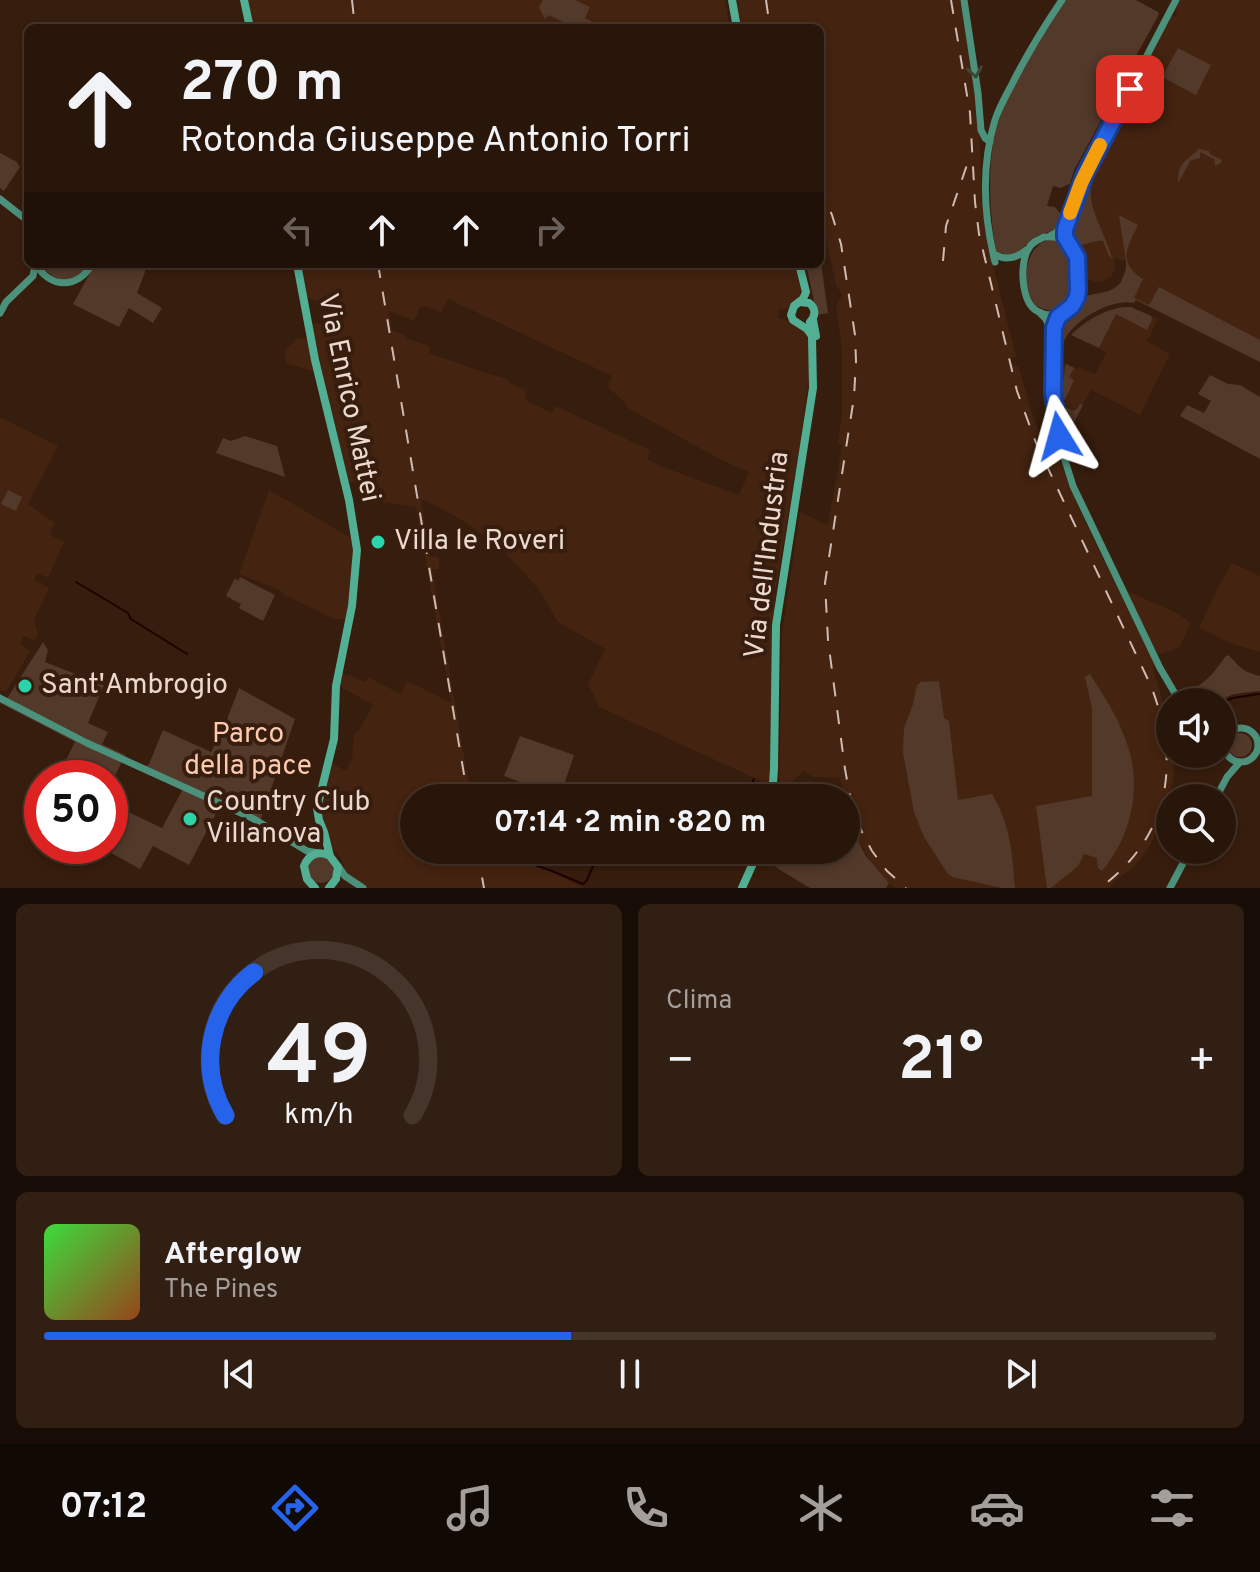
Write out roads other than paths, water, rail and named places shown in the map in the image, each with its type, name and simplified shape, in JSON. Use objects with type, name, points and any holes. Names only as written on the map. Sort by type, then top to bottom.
[{"type":"main road","points":[[244,0],[249,24]]},
{"type":"main road","points":[[730,0],[734,24]]},
{"type":"main road","points":[[964,0],[981,130],[990,142]]},
{"type":"main road","points":[[998,260],[988,228],[985,195],[990,142],[999,110],[1029,51],[1062,0]]},
{"type":"main road","points":[[998,260],[1014,257],[1059,229],[1080,174],[1173,0]]},
{"type":"main road","points":[[1063,457],[1052,378],[1054,328],[1056,320],[1072,306],[1078,290],[1077,257],[1068,243],[1065,229],[1081,183],[1173,0]]},
{"type":"main road","points":[[0,196],[24,215]]},
{"type":"main road","points":[[1050,236],[1068,243]]},
{"type":"main road","points":[[1028,249],[1024,260],[1024,291],[1027,302],[1046,319],[1049,326],[1050,403],[1053,426],[1063,457],[1089,522],[1172,688]]},
{"type":"main road","points":[[998,260],[1017,262],[1024,279]]},
{"type":"main road","points":[[0,313],[6,302],[33,276],[34,268]]},
{"type":"main road","points":[[38,268],[46,278]]},
{"type":"main road","points":[[25,284],[46,278],[60,283],[74,281],[89,268]]},
{"type":"main road","name":"Via Enrico Mattei","points":[[298,268],[315,360],[357,541],[352,606],[336,686],[334,739],[317,805],[319,820],[334,860]]},
{"type":"main road","points":[[802,268],[806,290],[791,312],[793,320],[805,325],[813,320],[815,314],[802,268]]},
{"type":"main road","points":[[799,302],[809,303],[813,308]]},
{"type":"main road","points":[[1041,314],[1061,314]]},
{"type":"main road","name":"Via dell'Industria","points":[[776,784],[781,616],[817,391],[817,340],[813,320]]},
{"type":"main road","name":"Via dell'Industria","points":[[774,784],[777,618],[813,381],[812,336],[798,324]]},
{"type":"main road","points":[[0,698],[87,743],[252,818],[307,851],[334,860],[342,873],[363,888]]},
{"type":"main road","points":[[1223,784],[1240,762],[1249,759],[1258,747],[1252,733],[1236,729]]},
{"type":"main road","points":[[1236,760],[1240,762]]},
{"type":"main road","points":[[1227,777],[1228,768]]},
{"type":"main road","points":[[286,837],[299,849],[305,875],[314,886],[350,880]]},
{"type":"main road","points":[[304,866],[308,859],[319,853],[326,838]]},
{"type":"main road","points":[[331,885],[338,871],[334,860]]},
{"type":"main road","points":[[744,888],[755,864]]},
{"type":"main road","points":[[1170,888],[1183,864]]},
{"type":"waterway","points":[[76,582],[187,654]]},
{"type":"waterway","points":[[1236,697],[1259,694]]},
{"type":"waterway","points":[[751,784],[754,779]]},
{"type":"waterway","points":[[532,864],[583,884],[594,864]]},
{"type":"railway","points":[[352,0],[355,24]]},
{"type":"railway","points":[[766,0],[769,24]]},
{"type":"railway","points":[[951,0],[970,113],[979,234],[1017,391],[1036,443],[1151,686],[1166,743],[1167,770],[1155,822],[1124,868],[1100,888]]},
{"type":"railway","points":[[943,261],[946,226],[969,159]]},
{"type":"railway","points":[[824,196],[841,244],[856,361],[854,397],[825,583],[828,640],[852,807],[872,851],[887,871],[906,888]]},
{"type":"railway","points":[[379,268],[466,784]]},
{"type":"railway","points":[[480,864],[484,888]]},
{"type":"place","name":"Villa le Roveri","points":[[378,542]]},
{"type":"place","name":"Sant'Ambrogio","points":[[25,686]]},
{"type":"place","name":"Country Club Villanova","points":[[190,819]]},
{"type":"park label","name":"Parco della pace","points":[[248,751]]}]
